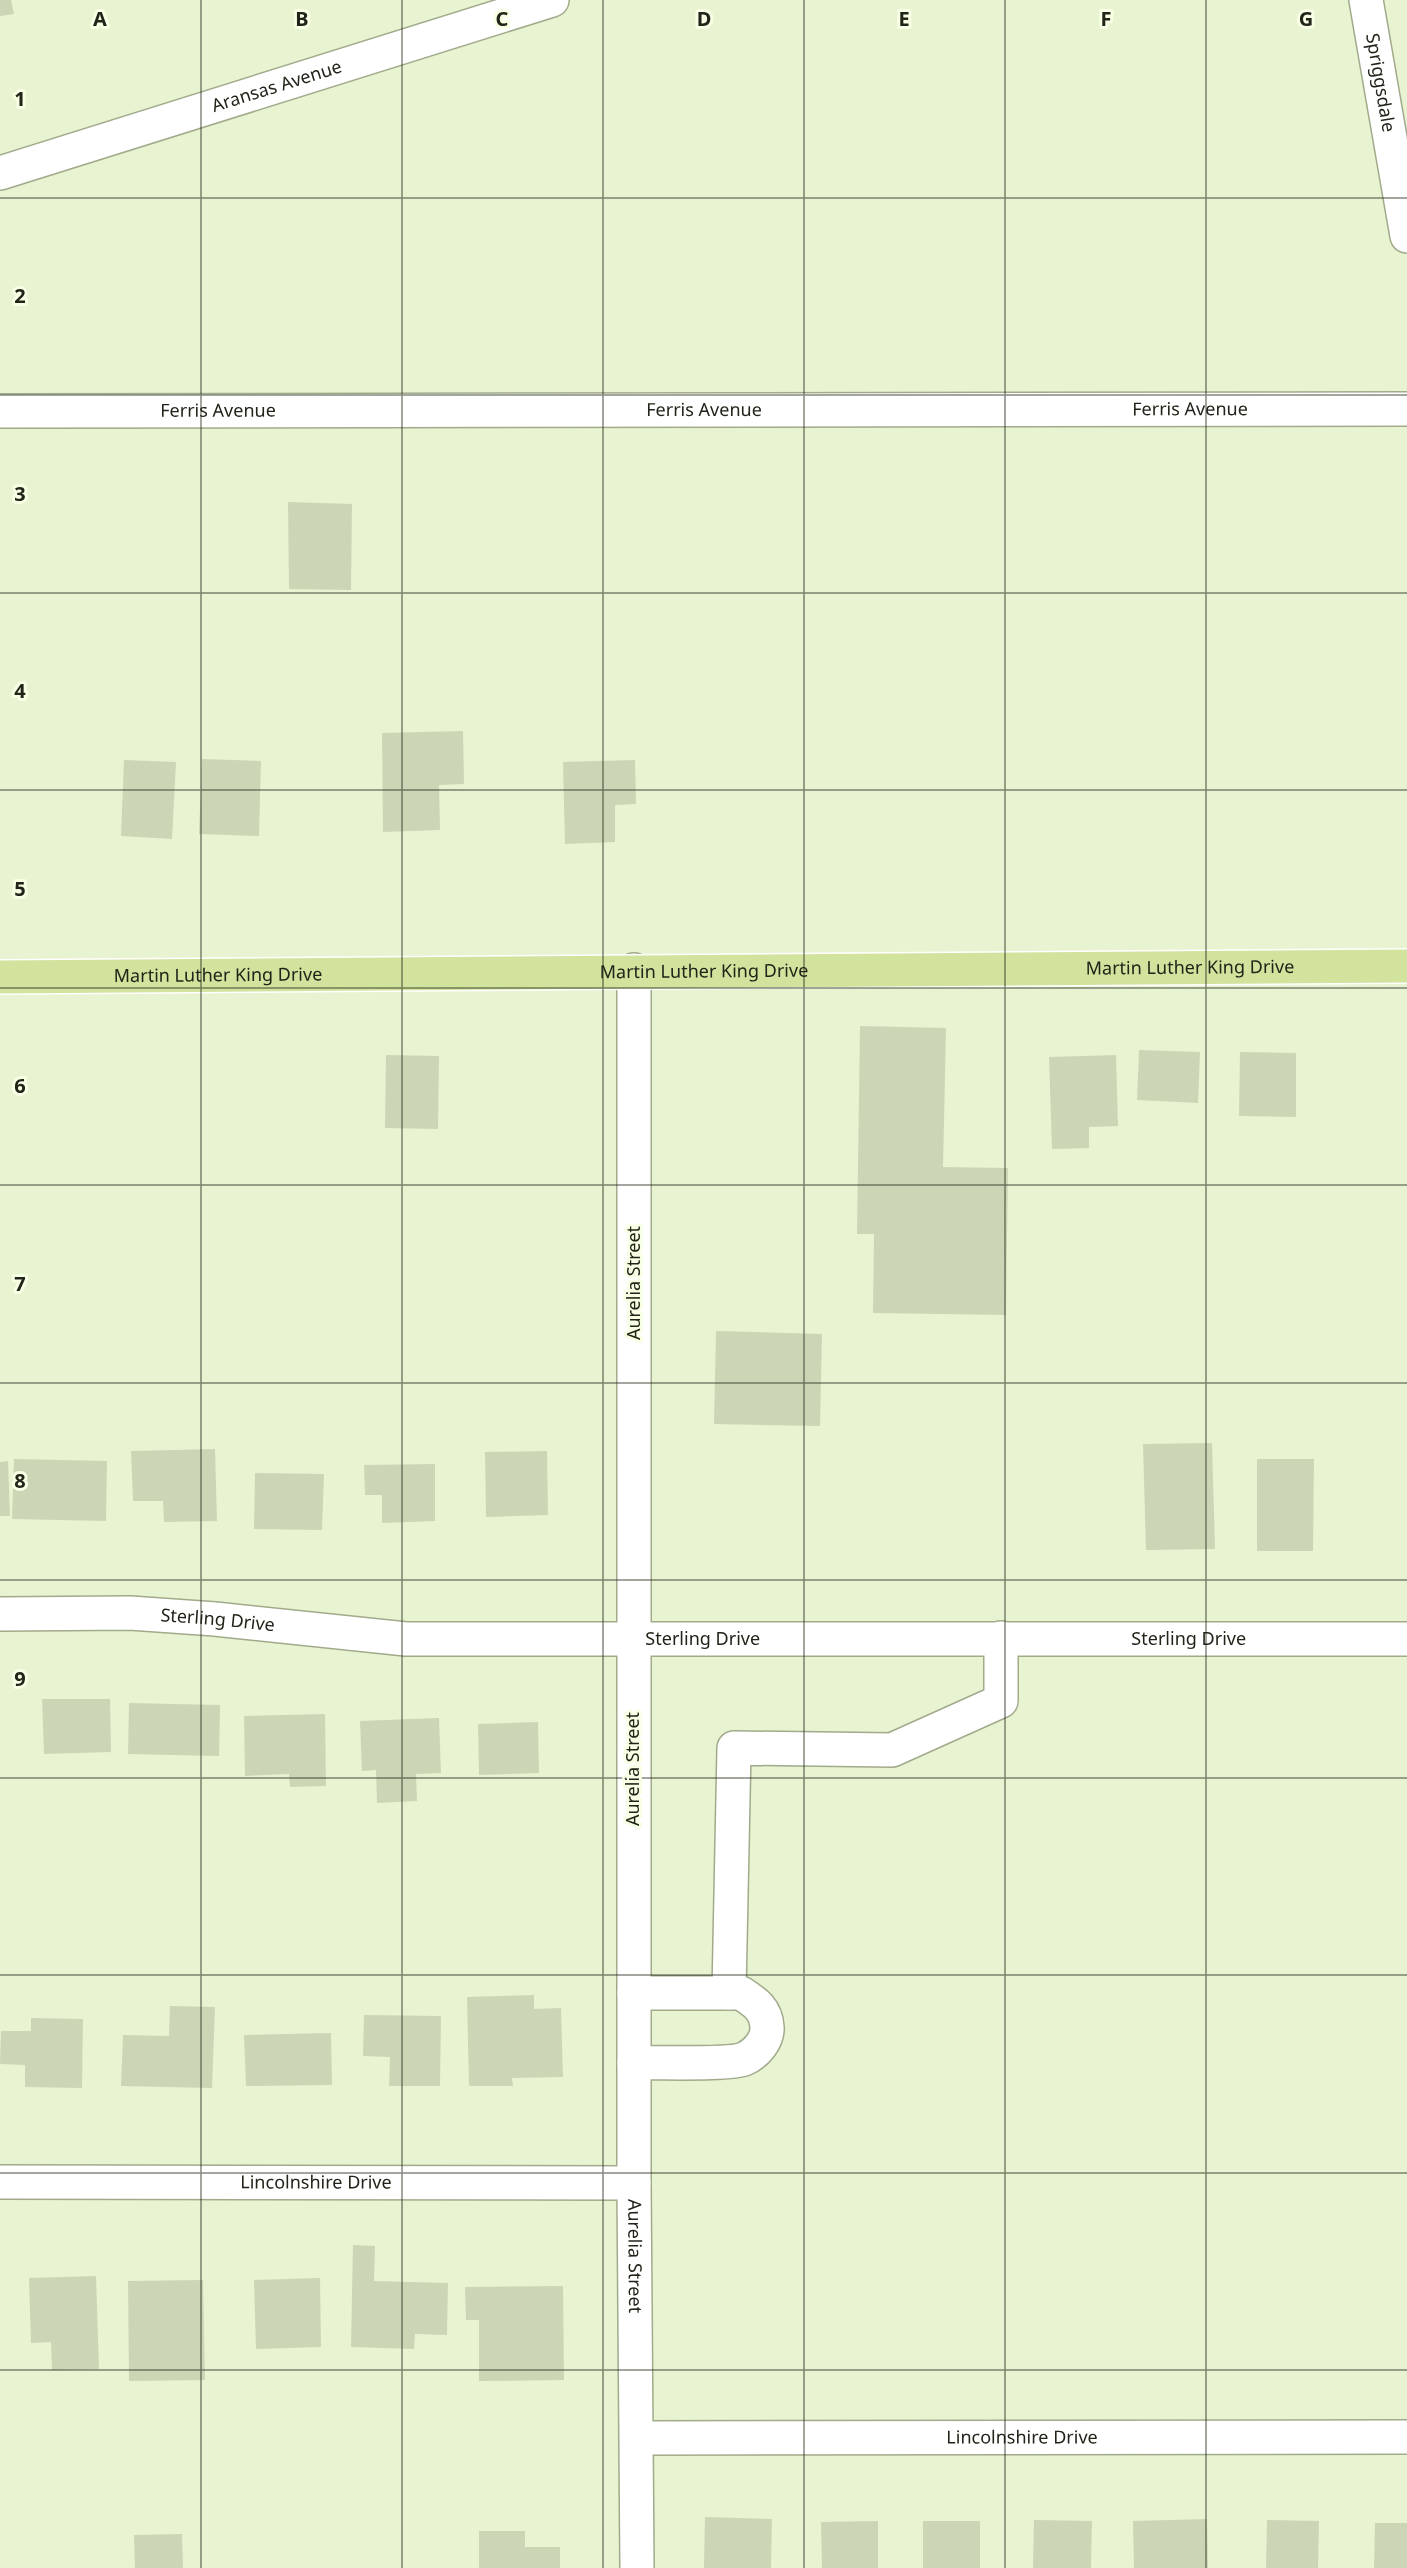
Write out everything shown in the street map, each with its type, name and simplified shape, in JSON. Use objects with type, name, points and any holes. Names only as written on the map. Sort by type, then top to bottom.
[{"type":"main road","name":"Martin Luther King Drive","points":[[0,977],[634,970],[1407,966]]},
{"type":"street","name":"Aransas Avenue","points":[[0,173],[552,0]]},
{"type":"street","name":"Spriggsdale","points":[[1366,0],[1407,236]]},
{"type":"street","name":"Ferris Avenue","points":[[0,411],[1407,409]]},
{"type":"street","name":"Aurelia Street","points":[[634,970],[633,2183],[638,2438],[637,2568]]},
{"type":"street","name":"Sterling Drive","points":[[0,1614],[130,1613],[215,1618],[406,1639],[633,1637],[1407,1639]]},
{"type":"street","points":[[729,1993],[734,1748],[892,1750],[1001,1701],[1001,1638]]},
{"type":"street","points":[[633,1993],[741,1993],[755,2002],[765,2014],[768,2031],[759,2048],[743,2060],[633,2063]]},
{"type":"street","name":"Lincolnshire Drive","points":[[0,2182],[633,2183]]},
{"type":"street","name":"Lincolnshire Drive","points":[[638,2438],[1407,2437]]},
{"type":"building","points":[[0,0],[11,0],[14,14],[0,16]]},
{"type":"building","points":[[288,502],[352,504],[351,590],[289,589]]},
{"type":"building","points":[[463,731],[464,784],[439,785],[440,830],[383,832],[382,733]]},
{"type":"building","points":[[202,759],[261,761],[259,836],[199,834]]},
{"type":"building","points":[[124,760],[176,762],[172,839],[121,836]]},
{"type":"building","points":[[635,760],[636,804],[615,805],[615,842],[565,844],[563,762]]},
{"type":"building","points":[[860,1026],[946,1028],[943,1167],[1008,1168],[1006,1315],[873,1313],[874,1234],[857,1234]]},
{"type":"building","points":[[1139,1050],[1200,1052],[1198,1103],[1137,1100]]},
{"type":"building","points":[[1240,1052],[1296,1053],[1296,1117],[1239,1116]]},
{"type":"building","points":[[386,1055],[439,1056],[438,1129],[385,1128]]},
{"type":"building","points":[[1116,1055],[1118,1126],[1089,1127],[1089,1148],[1052,1149],[1049,1057]]},
{"type":"building","points":[[716,1331],[822,1334],[820,1426],[714,1424]]},
{"type":"building","points":[[1212,1443],[1215,1549],[1146,1550],[1143,1444]]},
{"type":"building","points":[[215,1449],[217,1521],[164,1522],[163,1501],[133,1501],[131,1451]]},
{"type":"building","points":[[547,1451],[548,1515],[486,1517],[485,1452]]},
{"type":"building","points":[[14,1459],[107,1461],[106,1521],[12,1519]]},
{"type":"building","points":[[1257,1459],[1314,1459],[1313,1551],[1257,1551]]},
{"type":"building","points":[[8,1461],[10,1516],[0,1516],[0,1462]]},
{"type":"building","points":[[435,1464],[435,1521],[382,1523],[382,1495],[365,1495],[364,1465]]},
{"type":"building","points":[[255,1473],[324,1474],[322,1530],[254,1529]]},
{"type":"building","points":[[42,1699],[110,1699],[111,1752],[44,1754]]},
{"type":"building","points":[[129,1703],[220,1705],[219,1756],[128,1754]]},
{"type":"building","points":[[325,1714],[326,1786],[290,1787],[289,1774],[245,1776],[244,1716]]},
{"type":"building","points":[[439,1718],[441,1773],[416,1774],[417,1801],[377,1803],[376,1770],[362,1771],[360,1721]]},
{"type":"building","points":[[538,1722],[539,1773],[479,1775],[478,1724]]},
{"type":"building","points":[[534,1995],[534,2009],[561,2008],[563,2077],[512,2078],[513,2086],[469,2086],[467,1997]]},
{"type":"building","points":[[170,2006],[215,2007],[212,2088],[121,2086],[123,2035],[169,2036]]},
{"type":"building","points":[[364,2015],[441,2016],[440,2086],[389,2086],[390,2057],[363,2056]]},
{"type":"building","points":[[31,2018],[83,2019],[82,2088],[25,2087],[25,2065],[0,2064],[1,2031],[31,2031]]},
{"type":"building","points":[[331,2033],[332,2085],[246,2086],[244,2035]]},
{"type":"building","points":[[353,2245],[375,2246],[374,2281],[448,2283],[447,2335],[415,2334],[414,2349],[351,2347]]},
{"type":"building","points":[[96,2276],[99,2369],[52,2370],[51,2342],[31,2343],[29,2278]]},
{"type":"building","points":[[320,2278],[321,2347],[256,2349],[254,2280]]},
{"type":"building","points":[[203,2280],[205,2380],[129,2381],[128,2281]]},
{"type":"building","points":[[563,2286],[564,2380],[479,2381],[479,2320],[466,2320],[465,2287]]},
{"type":"building","points":[[705,2517],[772,2519],[771,2568],[704,2568]]},
{"type":"building","points":[[1207,2519],[1208,2568],[1134,2568],[1133,2521]]},
{"type":"building","points":[[1034,2520],[1092,2521],[1091,2568],[1033,2568]]},
{"type":"building","points":[[1267,2520],[1319,2521],[1318,2568],[1266,2568]]},
{"type":"building","points":[[878,2521],[878,2568],[822,2568],[821,2522]]},
{"type":"building","points":[[923,2521],[980,2521],[980,2568],[923,2568]]},
{"type":"building","points":[[1375,2523],[1407,2523],[1407,2568],[1374,2568]]},
{"type":"building","points":[[479,2531],[525,2531],[525,2547],[560,2547],[560,2568],[479,2568]]},
{"type":"building","points":[[182,2534],[183,2568],[135,2568],[134,2535]]}]
